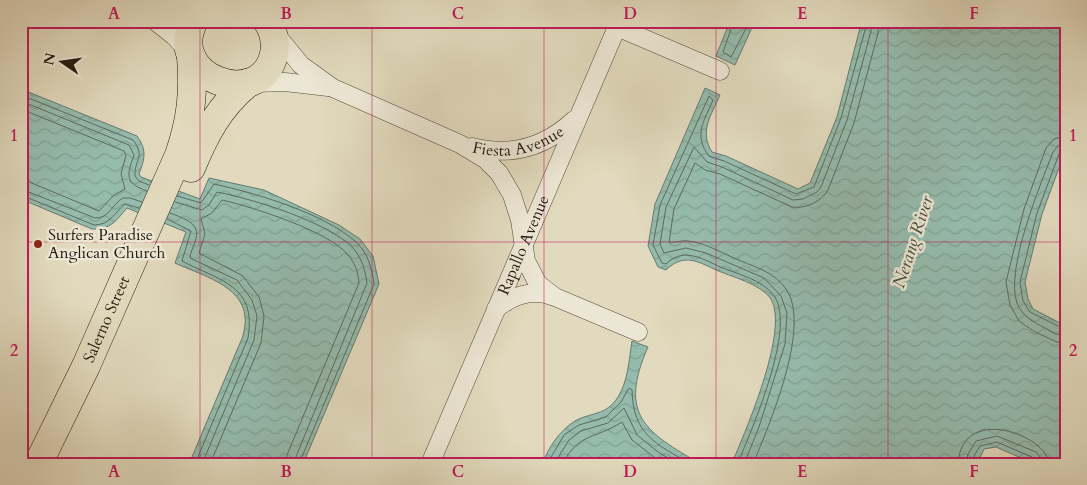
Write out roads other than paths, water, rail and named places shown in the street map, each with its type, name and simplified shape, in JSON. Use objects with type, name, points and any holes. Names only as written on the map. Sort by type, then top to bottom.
[{"type":"main road","name":"Salerno Street","points":[[174,187],[192,109],[194,90],[189,35],[194,21]]},
{"type":"main road","name":"Salerno Street","points":[[59,464],[92,369],[174,187],[217,115],[228,101],[263,74],[270,65],[275,48],[270,25]]},
{"type":"main road","points":[[191,55],[198,68],[211,78],[232,84],[249,83]]},
{"type":"main road","name":"Salerno Street","points":[[38,464],[92,369]]},
{"type":"street","points":[[155,21],[174,36],[191,55]]},
{"type":"street","name":"Fiesta Avenue","points":[[270,25],[301,65],[333,88],[452,140],[485,159],[504,180],[517,208],[522,246],[532,276],[542,288],[555,297]]},
{"type":"street","name":"Rapallo Avenue","points":[[430,464],[617,27],[720,71]]},
{"type":"street","name":"Fiesta Avenue","points":[[249,83],[285,82],[333,88]]},
{"type":"street","name":"Fiesta Avenue","points":[[452,140],[486,150],[522,150],[553,137],[578,116]]},
{"type":"street","points":[[496,309],[511,299],[527,293],[540,293],[555,297],[638,332]]},
{"type":"water","points":[[730,21],[755,21],[735,65],[716,56]]},
{"type":"water","name":"Nerang River","points":[[860,21],[1066,21],[1066,149],[1042,214],[1025,282],[1028,299],[1033,309],[1066,326],[1066,464],[1035,464],[996,447],[984,449],[977,464],[726,464],[735,456],[765,377],[775,332],[775,313],[771,299],[766,293],[745,281],[701,263],[684,260],[666,270],[658,267],[648,246],[655,204],[705,88],[720,95],[706,130],[706,137],[712,152],[726,156],[798,189],[810,183],[837,117],[860,28]]},
{"type":"water","points":[[21,89],[137,136],[144,150],[144,159],[139,174],[141,177],[200,199],[209,178],[264,190],[339,225],[360,239],[373,256],[379,284],[303,464],[189,464],[243,336],[245,319],[242,306],[228,289],[218,282],[175,263],[186,232],[127,208],[116,221],[108,226],[92,229],[21,199]]},
{"type":"water","points":[[632,341],[648,347],[639,370],[636,389],[637,405],[642,419],[665,442],[701,464],[542,464],[551,446],[564,430],[581,418],[608,408],[618,397],[626,377]]},
{"type":"place","name":"Surfers Paradise Anglican Church","points":[[38,244]]}]
